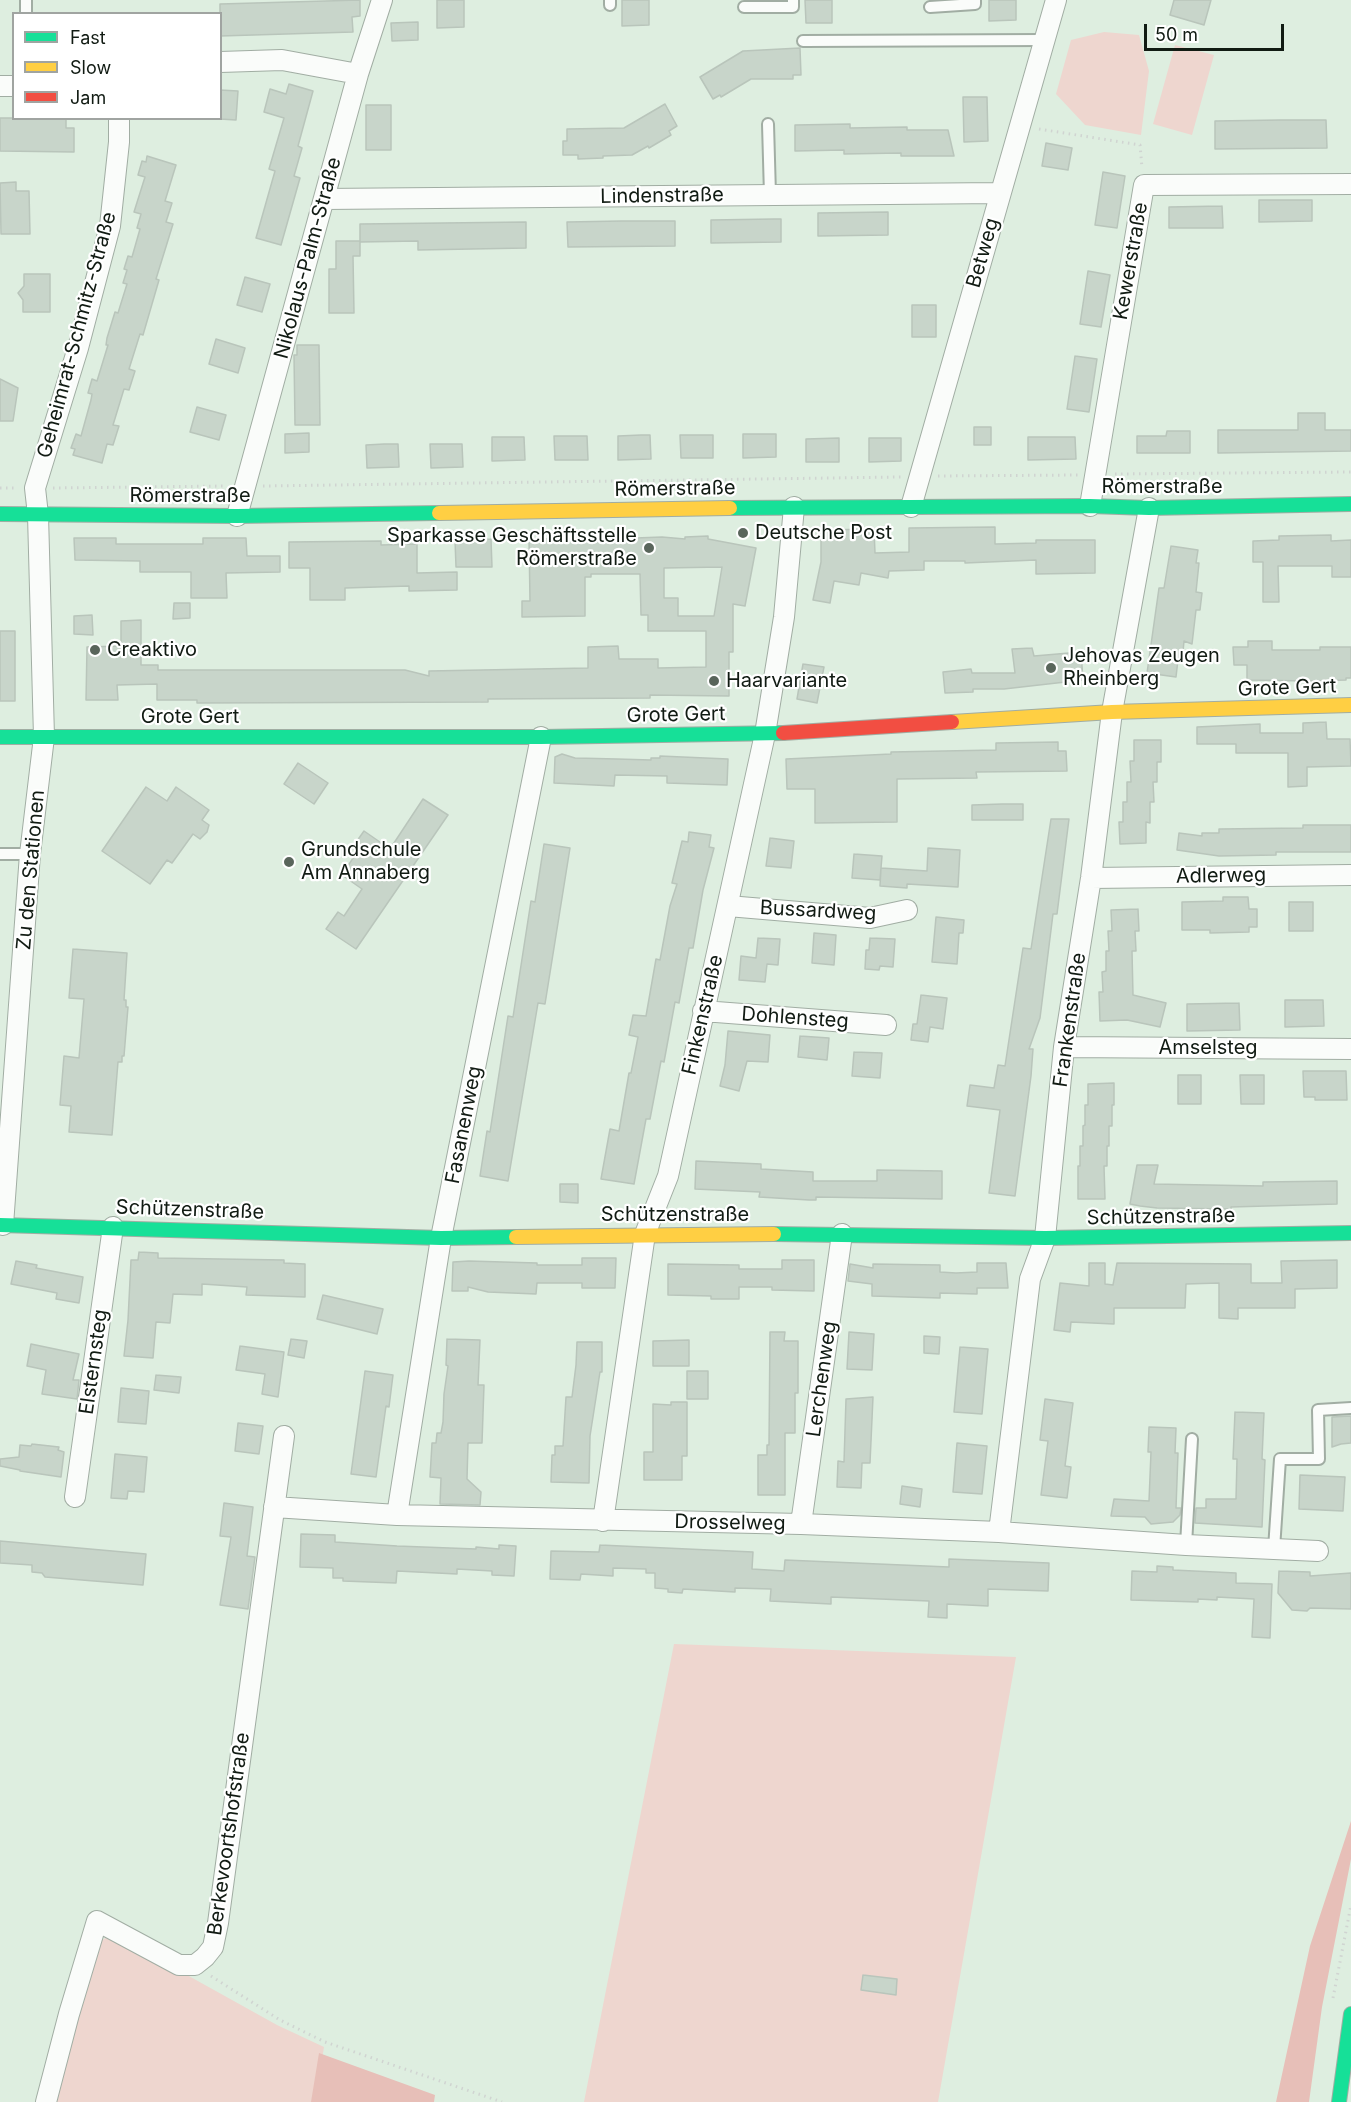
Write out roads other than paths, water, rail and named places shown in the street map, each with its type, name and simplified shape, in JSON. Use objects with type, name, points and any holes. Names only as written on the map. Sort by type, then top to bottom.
[{"type":"street","name":"Nikolaus-Palm-Straße","points":[[237,516],[358,74],[382,0]]},
{"type":"street","name":"Betweg","points":[[911,507],[1018,125],[1056,0]]},
{"type":"street","points":[[222,62],[282,60],[358,74]]},
{"type":"street","name":"Geheimrat-Schmitz-Straße","points":[[38,515],[35,488],[78,348],[110,226],[119,142],[119,120]]},
{"type":"street","name":"Kewerstraße","points":[[1090,506],[1144,184],[1351,184]]},
{"type":"street","name":"Lindenstraße","points":[[324,199],[1000,193]]},
{"type":"street","name":"Römerstraße","points":[[0,514],[237,516],[794,507],[1090,506],[1149,508],[1351,504]]},
{"type":"street","name":"Finkenstraße","points":[[603,1521],[645,1234],[668,1176],[765,734],[784,617],[794,507]]},
{"type":"street","name":"Frankenstraße","points":[[999,1532],[1030,1279],[1045,1238],[1064,1047],[1091,878],[1112,712],[1149,508]]},
{"type":"street","name":"Zu den Stationen","points":[[2,1225],[7,1100],[30,854],[44,736],[38,515]]},
{"type":"street","name":"Grote Gert","points":[[0,737],[541,737],[765,734],[1112,712],[1351,705]]},
{"type":"street","name":"Fasanenweg","points":[[397,1515],[441,1238],[541,737]]},
{"type":"street","name":"Adlerweg","points":[[1091,878],[1351,875]]},
{"type":"street","name":"Bussardweg","points":[[728,906],[870,918],[907,910]]},
{"type":"street","name":"Dohlensteg","points":[[703,1011],[886,1024]]},
{"type":"street","name":"Amselsteg","points":[[1064,1047],[1351,1049]]},
{"type":"street","name":"Schützenstraße","points":[[2,1225],[441,1238],[645,1234],[842,1234],[1045,1238],[1351,1233]]},
{"type":"street","name":"Elsternsteg","points":[[75,1497],[112,1227]]},
{"type":"street","name":"Lerchenweg","points":[[801,1524],[842,1234]]},
{"type":"street","name":"Berkevoortshofstraße","points":[[46,2102],[97,1921],[179,1965],[195,1965],[205,1958],[213,1947],[284,1436]]},
{"type":"street","name":"Drosselweg","points":[[274,1508],[397,1515],[801,1524],[999,1532],[1186,1545],[1318,1551]]},
{"type":"street","points":[[1339,2102],[1351,2014]]},
{"type":"lane","points":[[744,8],[793,7],[793,0]]},
{"type":"lane","points":[[930,7],[975,4],[975,0]]},
{"type":"lane","points":[[803,41],[1044,40]]},
{"type":"lane","points":[[768,124],[770,195]]},
{"type":"lane","points":[[0,854],[30,854]]},
{"type":"lane","points":[[1274,1549],[1280,1460],[1319,1459],[1318,1410],[1351,1408]]},
{"type":"lane","points":[[1186,1545],[1192,1439]]},
{"type":"place","name":"Deutsche Post","points":[[743,533]]},
{"type":"place","name":"Sparkasse Geschäftsstelle Römerstraße","points":[[649,548]]},
{"type":"place","name":"Creaktivo","points":[[95,650]]},
{"type":"place","name":"Jehovas Zeugen Rheinberg","points":[[1051,668]]},
{"type":"place","name":"Haarvariante","points":[[714,681]]},
{"type":"place","name":"Grundschule Am Annaberg","points":[[289,862]]}]
